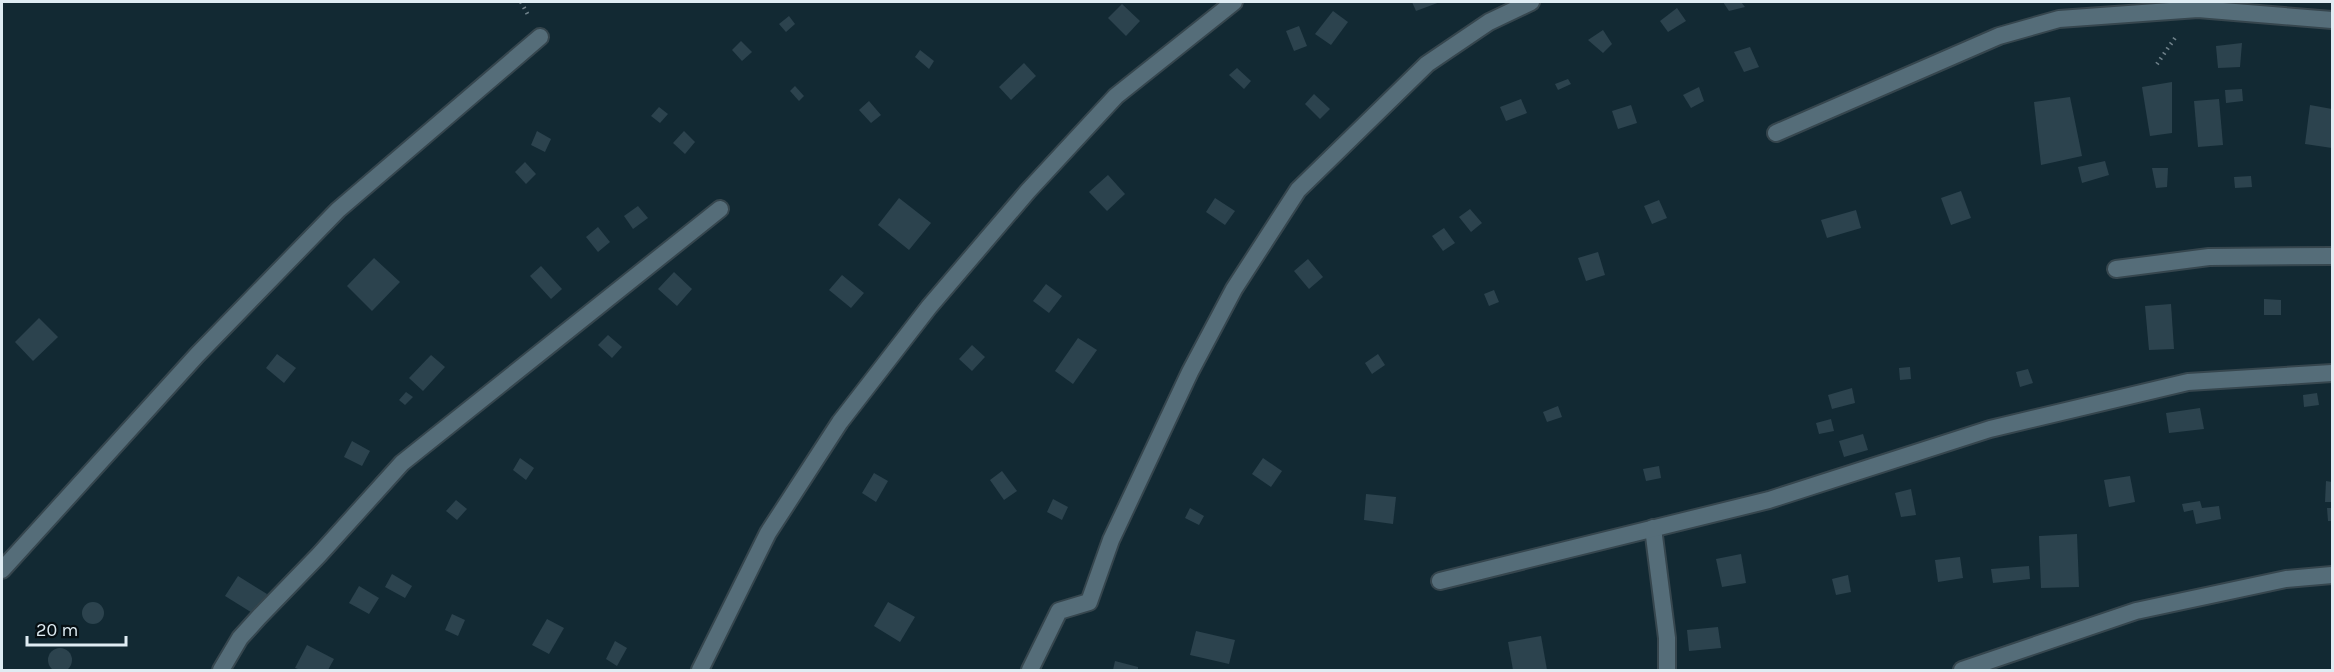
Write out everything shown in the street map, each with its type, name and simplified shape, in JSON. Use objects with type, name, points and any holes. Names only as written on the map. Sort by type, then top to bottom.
[{"type":"street","points":[[699,670],[774,524],[840,422],[929,308],[1028,191],[1116,96],[1234,2]]},
{"type":"street","points":[[1030,670],[1059,611],[1089,602],[1111,540],[1190,372],[1233,289],[1298,190],[1427,64],[1488,22],[1531,2]]},
{"type":"street","points":[[1776,133],[1999,36],[2059,19],[2198,9],[2332,20]]},
{"type":"street","points":[[2,570],[197,355],[338,210],[540,37]]},
{"type":"street","points":[[221,670],[240,638],[402,463],[720,209]]},
{"type":"street","points":[[2116,269],[2209,257],[2332,256]]},
{"type":"street","points":[[1440,581],[1769,500],[1990,429],[2188,382],[2332,373]]},
{"type":"street","points":[[1653,528],[1667,638],[1667,670]]},
{"type":"street","points":[[1962,670],[2136,611],[2286,579],[2332,575]]},
{"type":"building","points":[[1412,2],[1440,2],[1416,11]]},
{"type":"building","points":[[1723,2],[1741,2],[1745,7],[1729,11]]},
{"type":"building","points":[[1122,4],[1140,21],[1126,36],[1108,18]]},
{"type":"building","points":[[1677,8],[1686,21],[1668,32],[1660,21]]},
{"type":"building","points":[[1333,11],[1348,22],[1331,45],[1315,34]]},
{"type":"building","points":[[789,16],[795,24],[786,32],[779,24]]},
{"type":"building","points":[[1299,26],[1307,46],[1294,51],[1286,31]]},
{"type":"building","points":[[1603,30],[1612,44],[1603,53],[1588,40]]},
{"type":"building","points":[[741,41],[752,52],[742,61],[732,50]]},
{"type":"building","points":[[2242,43],[2240,67],[2218,68],[2216,46]]},
{"type":"building","points":[[1750,47],[1759,67],[1744,72],[1734,52]]},
{"type":"building","points":[[920,50],[934,61],[929,69],[915,57]]},
{"type":"building","points":[[1024,63],[1036,76],[1011,100],[999,87]]},
{"type":"building","points":[[1237,68],[1251,81],[1244,89],[1229,75]]},
{"type":"building","points":[[1568,79],[1571,84],[1558,90],[1555,84]]},
{"type":"building","points":[[2172,82],[2172,133],[2150,136],[2142,87]]},
{"type":"building","points":[[795,86],[804,96],[799,101],[790,91]]},
{"type":"building","points":[[1699,87],[1704,101],[1691,108],[1683,95]]},
{"type":"building","points":[[2242,89],[2243,101],[2226,103],[2225,90]]},
{"type":"building","points":[[1314,94],[1330,109],[1320,119],[1305,104]]},
{"type":"building","points":[[2070,97],[2082,156],[2041,165],[2034,102]]},
{"type":"building","points":[[1521,99],[1527,113],[1506,121],[1500,107]]},
{"type":"building","points":[[2219,99],[2223,145],[2198,147],[2194,101]]},
{"type":"building","points":[[869,101],[881,115],[871,123],[859,110]]},
{"type":"building","points":[[1631,105],[1637,123],[1618,129],[1612,111]]},
{"type":"building","points":[[2310,105],[2332,109],[2332,148],[2305,144]]},
{"type":"building","points":[[659,107],[668,114],[660,123],[651,116]]},
{"type":"building","points":[[537,131],[551,139],[545,152],[531,145]]},
{"type":"building","points":[[684,131],[695,142],[685,154],[673,143]]},
{"type":"building","points":[[2105,161],[2109,175],[2082,183],[2078,167]]},
{"type":"building","points":[[525,162],[536,174],[526,184],[515,172]]},
{"type":"building","points":[[2152,168],[2168,168],[2167,187],[2156,188]]},
{"type":"building","points":[[1108,175],[1125,194],[1107,211],[1089,192]]},
{"type":"building","points":[[2251,176],[2252,187],[2235,188],[2234,177]]},
{"type":"building","points":[[1961,191],[1971,218],[1951,225],[1941,198]]},
{"type":"building","points":[[899,198],[931,223],[909,250],[878,225]]},
{"type":"building","points":[[1215,198],[1235,211],[1225,225],[1206,212]]},
{"type":"building","points":[[1659,200],[1667,218],[1652,224],[1644,206]]},
{"type":"building","points":[[638,206],[648,218],[633,229],[624,216]]},
{"type":"building","points":[[1470,209],[1482,223],[1471,232],[1459,217]]},
{"type":"building","points":[[1856,210],[1861,228],[1827,238],[1821,220]]},
{"type":"building","points":[[598,227],[610,242],[598,252],[586,237]]},
{"type":"building","points":[[1444,228],[1455,243],[1443,251],[1432,236]]},
{"type":"building","points":[[1598,252],[1605,275],[1586,281],[1578,258]]},
{"type":"building","points":[[374,258],[400,282],[372,311],[347,286]]},
{"type":"building","points":[[1308,259],[1323,277],[1309,289],[1294,271]]},
{"type":"building","points":[[541,266],[562,289],[551,299],[530,276]]},
{"type":"building","points":[[674,272],[692,289],[677,306],[658,289]]},
{"type":"building","points":[[842,275],[864,293],[851,308],[829,290]]},
{"type":"building","points":[[1046,284],[1062,296],[1049,313],[1033,301]]},
{"type":"building","points":[[1494,290],[1499,302],[1489,306],[1484,294]]},
{"type":"building","points":[[2264,299],[2281,300],[2281,315],[2264,315]]},
{"type":"building","points":[[2171,304],[2174,349],[2149,350],[2145,306]]},
{"type":"building","points":[[39,318],[58,337],[33,361],[15,342]]},
{"type":"building","points":[[608,335],[622,347],[612,358],[598,345]]},
{"type":"building","points":[[1078,338],[1097,350],[1073,384],[1055,371]]},
{"type":"building","points":[[972,345],[985,357],[972,371],[959,359]]},
{"type":"building","points":[[277,354],[296,368],[284,383],[266,368]]},
{"type":"building","points":[[1378,354],[1385,365],[1372,374],[1365,363]]},
{"type":"building","points":[[431,355],[445,367],[423,391],[409,378]]},
{"type":"building","points":[[1910,367],[1911,379],[1900,380],[1899,368]]},
{"type":"building","points":[[2028,369],[2033,383],[2020,387],[2016,372]]},
{"type":"building","points":[[1852,388],[1855,403],[1832,409],[1828,395]]},
{"type":"building","points":[[406,392],[413,397],[405,405],[399,400]]},
{"type":"building","points":[[2317,393],[2319,405],[2304,407],[2303,395]]},
{"type":"building","points":[[1558,406],[1562,417],[1547,422],[1543,412]]},
{"type":"building","points":[[2200,408],[2204,429],[2169,433],[2166,413]]},
{"type":"building","points":[[1831,419],[1834,431],[1819,434],[1816,423]]},
{"type":"building","points":[[1863,434],[1868,450],[1844,457],[1839,441]]},
{"type":"building","points":[[352,441],[370,451],[362,466],[344,457]]},
{"type":"building","points":[[520,458],[534,468],[526,480],[513,470]]},
{"type":"building","points":[[1263,458],[1282,471],[1271,487],[1252,474]]},
{"type":"building","points":[[1659,466],[1661,478],[1646,481],[1643,469]]},
{"type":"building","points":[[1002,471],[1017,491],[1004,500],[990,480]]},
{"type":"building","points":[[874,473],[888,481],[876,502],[862,493]]},
{"type":"building","points":[[2130,476],[2135,502],[2109,507],[2104,480]]},
{"type":"building","points":[[2326,481],[2332,482],[2332,502],[2325,502]]},
{"type":"building","points":[[1911,489],[1916,515],[1901,517],[1895,493]]},
{"type":"building","points":[[1366,494],[1396,497],[1393,524],[1364,520]]},
{"type":"building","points":[[1053,499],[1068,507],[1062,520],[1047,512]]},
{"type":"building","points":[[456,500],[467,509],[457,520],[446,511]]},
{"type":"building","points":[[2200,501],[2202,508],[2219,506],[2221,519],[2196,524],[2193,510],[2184,512],[2182,504]]},
{"type":"building","points":[[1190,508],[1204,516],[1199,525],[1185,518]]},
{"type":"building","points":[[2327,508],[2332,508],[2332,521],[2328,521]]},
{"type":"building","points":[[2077,534],[2079,587],[2041,588],[2039,536]]},
{"type":"building","points":[[1741,554],[1746,583],[1722,587],[1716,559]]},
{"type":"building","points":[[1960,557],[1963,578],[1938,582],[1935,560]]},
{"type":"building","points":[[2029,566],[2030,579],[1993,583],[1991,569]]},
{"type":"building","points":[[392,574],[412,586],[405,598],[385,587]]},
{"type":"building","points":[[1848,575],[1851,592],[1836,595],[1832,579]]},
{"type":"building","points":[[238,576],[267,594],[259,617],[225,596]]},
{"type":"building","points":[[359,586],[379,598],[369,614],[349,603]]},
{"type":"building","points":[[89,602],[97,602],[104,609],[104,617],[97,624],[89,624],[82,617],[82,609]]},
{"type":"building","points":[[888,602],[915,617],[900,642],[874,626]]},
{"type":"building","points":[[452,614],[465,620],[458,636],[445,630]]},
{"type":"building","points":[[547,619],[564,628],[549,654],[532,645]]},
{"type":"building","points":[[1718,627],[1721,648],[1689,651],[1687,630]]},
{"type":"building","points":[[1196,631],[1235,640],[1229,664],[1190,655]]},
{"type":"building","points":[[1541,636],[1547,670],[1513,670],[1508,642]]},
{"type":"building","points":[[615,641],[627,648],[617,666],[606,659]]},
{"type":"building","points":[[307,645],[334,659],[328,670],[295,668]]},
{"type":"building","points":[[55,648],[65,648],[72,655],[72,665],[65,672],[55,672],[48,665],[48,655]]},
{"type":"building","points":[[1115,661],[1138,667],[1138,670],[1113,670]]}]
